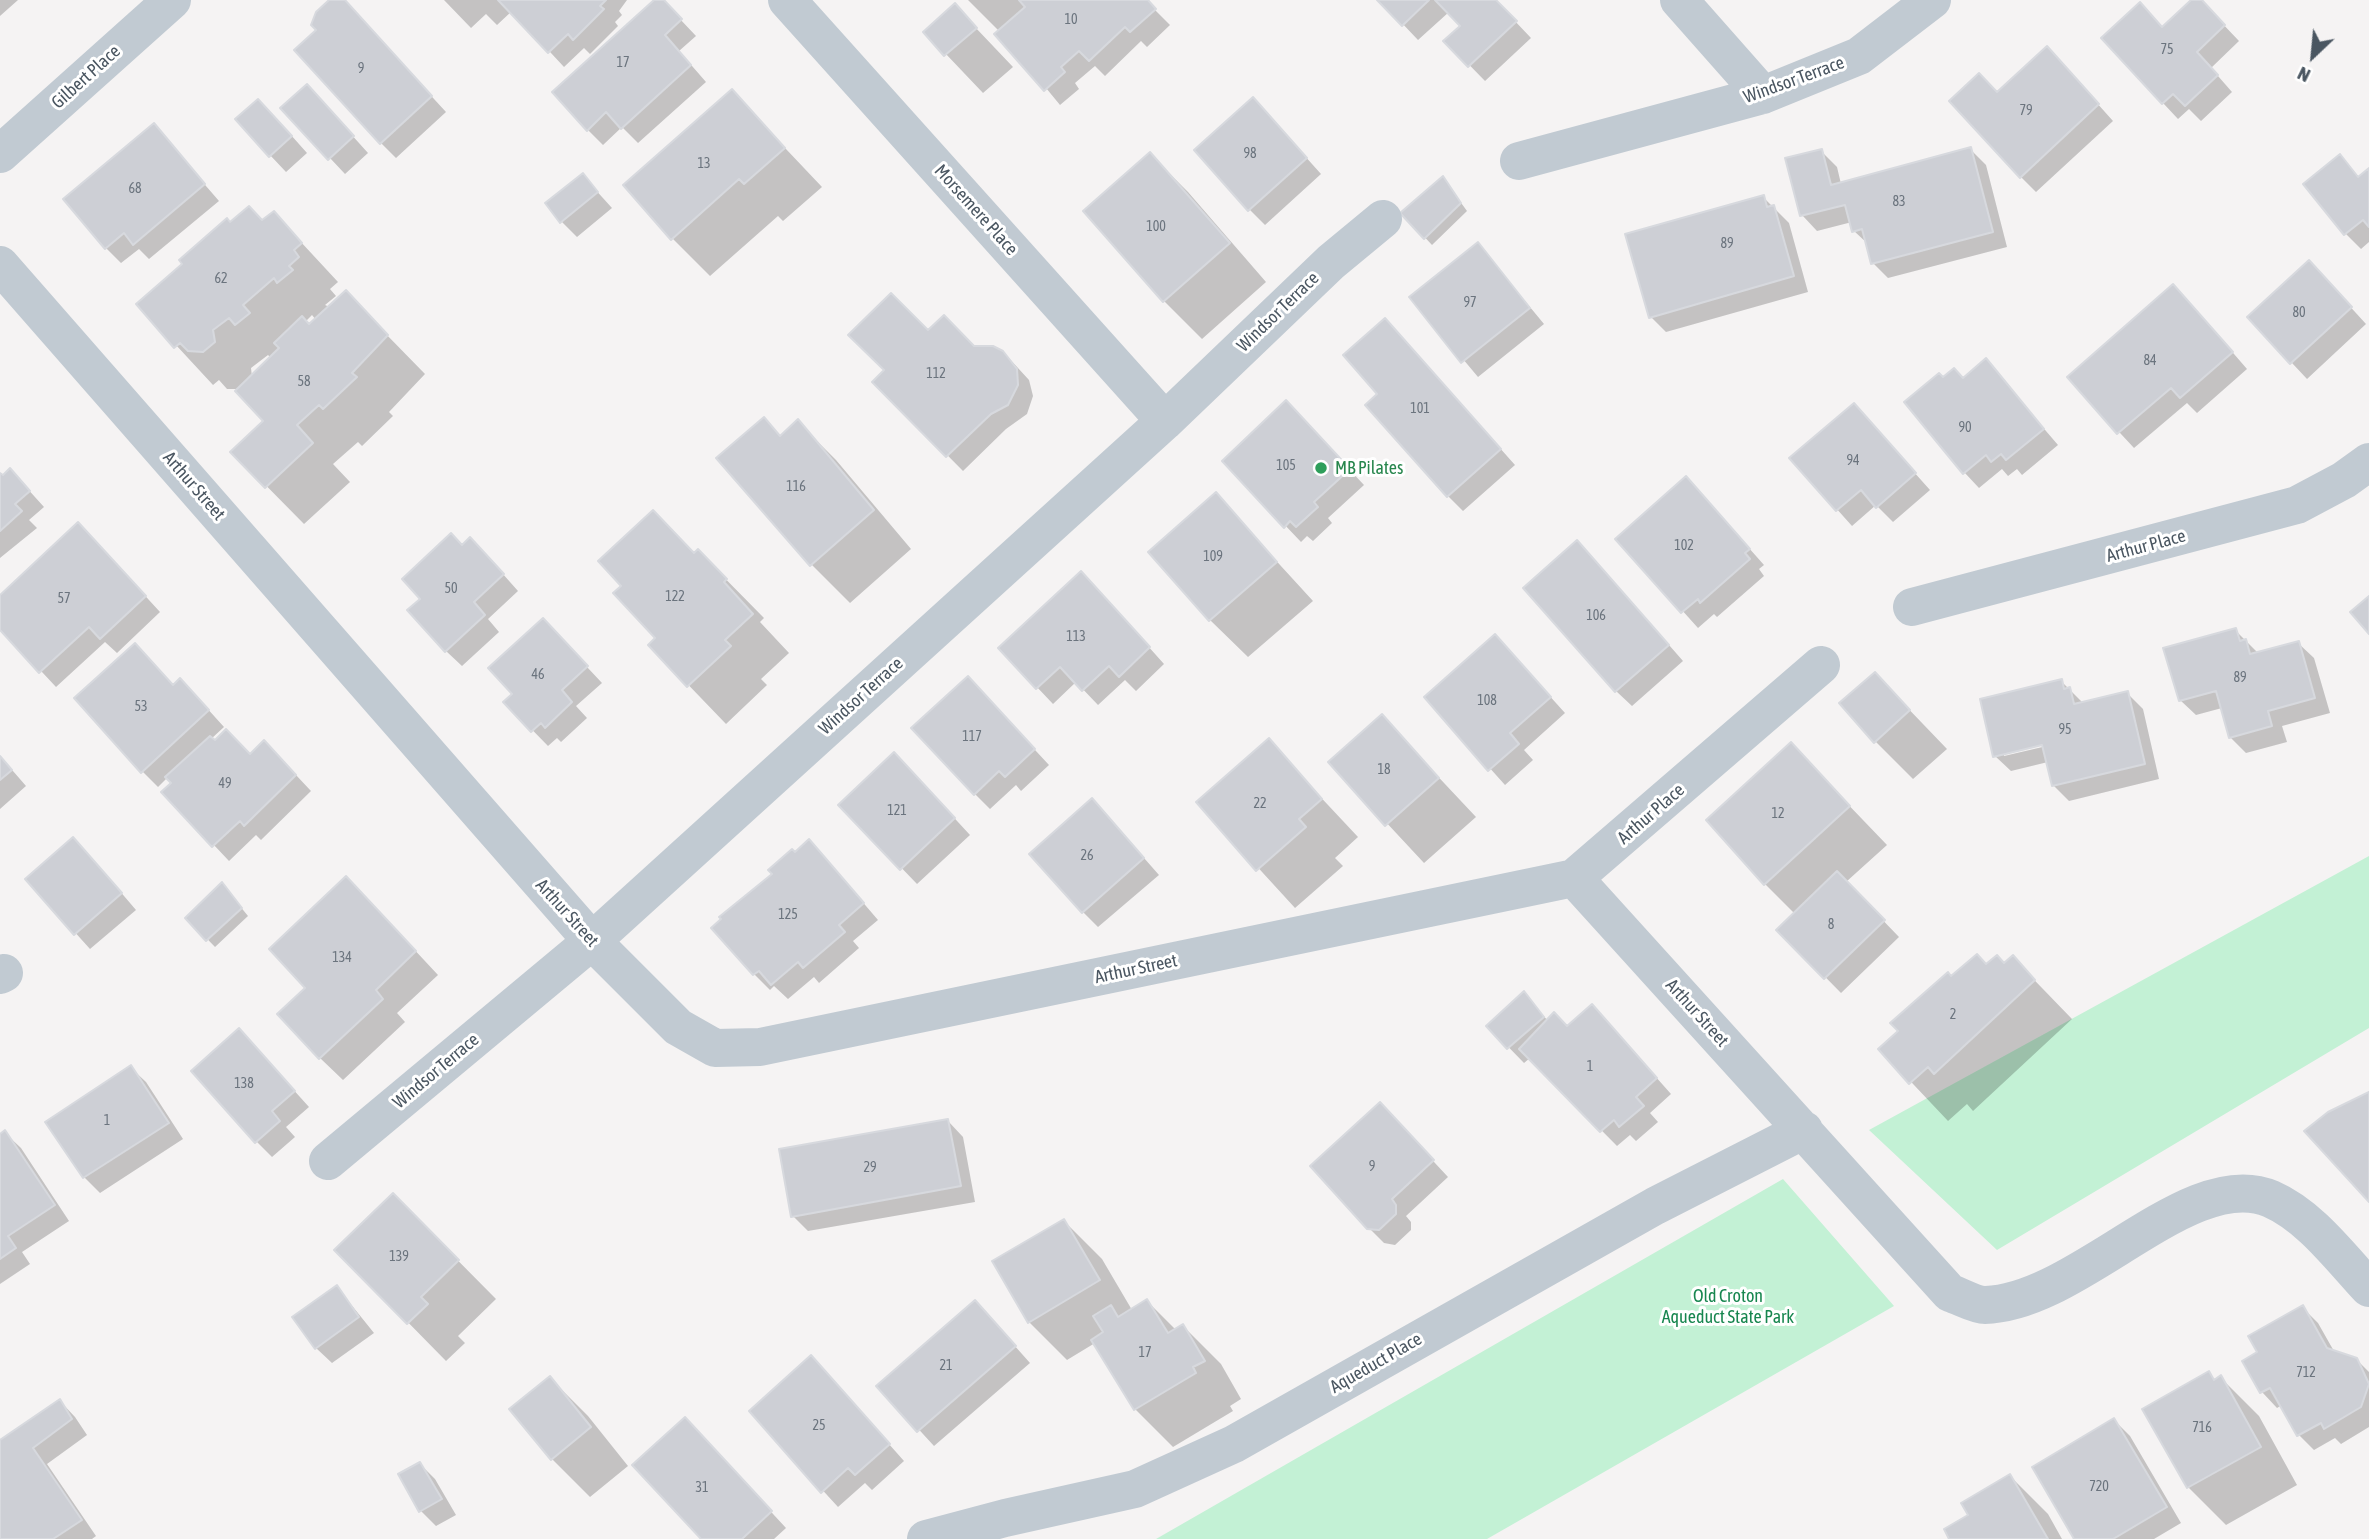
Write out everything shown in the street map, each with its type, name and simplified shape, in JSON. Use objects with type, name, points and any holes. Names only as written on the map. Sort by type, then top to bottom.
[{"type":"street","name":"Gilbert Place","points":[[0,154],[172,0]]},
{"type":"street","name":"Morsemere Place","points":[[788,0],[1165,421]]},
{"type":"street","points":[[1679,0],[1763,95]]},
{"type":"street","name":"Windsor Terrace","points":[[1519,161],[1763,95],[1858,56],[1932,0]]},
{"type":"street","name":"Windsor Terrace","points":[[328,1161],[592,941],[1165,421],[1331,262],[1383,219]]},
{"type":"street","name":"Arthur Street","points":[[0,265],[592,941],[678,1027],[715,1048],[760,1047],[1574,878],[1950,1293],[1983,1306],[2022,1298],[2066,1281],[2189,1205],[2230,1193],[2270,1198],[2305,1221],[2369,1287]]},
{"type":"street","name":"Arthur Place","points":[[1912,607],[2297,505],[2344,480],[2369,461]]},
{"type":"street","name":"Arthur Place","points":[[1574,878],[1821,665]]},
{"type":"street","name":"Aqueduct Place","points":[[926,1539],[1005,1517],[1135,1489],[1234,1444],[1654,1206],[1804,1130]]},
{"type":"green space","points":[[2369,856],[2369,1028],[1997,1250],[1869,1130]]},
{"type":"green space","name":"Old Croton Aqueduct State Park","points":[[1783,1179],[1894,1306],[1487,1539],[1156,1539]]},
{"type":"building","points":[[329,0],[345,0],[432,96],[380,144],[294,50],[316,30],[311,25],[316,12]]},
{"type":"building","points":[[498,0],[606,0],[600,6],[604,9],[573,40],[568,34],[548,53]]},
{"type":"building","points":[[654,0],[664,0],[682,19],[665,35],[691,65],[621,129],[606,112],[587,131],[552,92]]},
{"type":"building","points":[[1019,0],[1148,0],[1156,9],[1130,32],[1125,27],[1089,61],[1079,51],[1061,67],[1065,72],[1044,91],[994,34],[1025,7]]},
{"type":"building","points":[[1377,0],[1429,0],[1402,26]]},
{"type":"building","points":[[1435,0],[1496,0],[1517,21],[1468,67],[1443,41],[1460,26]]},
{"type":"building","points":[[2191,0],[2202,0],[2225,25],[2197,52],[2218,75],[2185,106],[2173,94],[2162,104],[2101,38],[2140,2],[2162,27]]},
{"type":"building","points":[[955,3],[977,28],[944,56],[923,32]]},
{"type":"building","points":[[2047,46],[2099,104],[2020,178],[1949,101],[1979,73],[1997,92]]},
{"type":"building","points":[[307,84],[354,136],[328,160],[280,108]]},
{"type":"building","points":[[732,89],[785,148],[744,184],[739,179],[671,240],[623,185]]},
{"type":"building","points":[[1253,97],[1307,158],[1248,211],[1194,150]]},
{"type":"building","points":[[258,99],[292,136],[269,157],[235,119]]},
{"type":"building","points":[[154,123],[205,184],[133,245],[124,233],[105,249],[63,199]]},
{"type":"building","points":[[1971,147],[1993,232],[1871,264],[1862,229],[1852,232],[1845,205],[1800,216],[1785,158],[1822,149],[1831,185]]},
{"type":"building","points":[[1150,152],[1230,243],[1163,302],[1083,211]]},
{"type":"building","points":[[2340,154],[2358,177],[2369,168],[2369,227],[2363,220],[2344,235],[2303,184]]},
{"type":"building","points":[[583,173],[598,192],[560,223],[545,203]]},
{"type":"building","points":[[1443,176],[1461,203],[1424,239],[1400,213]]},
{"type":"building","points":[[1764,195],[1767,207],[1774,205],[1794,276],[1649,318],[1625,234]]},
{"type":"building","points":[[249,206],[262,220],[274,211],[302,243],[294,250],[299,257],[289,266],[293,270],[277,283],[274,278],[243,305],[250,313],[235,325],[229,318],[213,330],[215,342],[203,352],[188,351],[180,343],[174,348],[136,304],[182,264],[179,260],[227,218],[230,222]]},
{"type":"building","points":[[1478,242],[1530,308],[1461,363],[1409,297]]},
{"type":"building","points":[[2309,260],[2352,307],[2290,364],[2247,317]]},
{"type":"building","points":[[2173,284],[2233,352],[2180,398],[2171,388],[2117,434],[2067,377]]},
{"type":"building","points":[[346,290],[388,335],[352,373],[357,377],[323,409],[319,405],[297,425],[313,443],[265,488],[230,452],[263,421],[235,391],[279,348],[274,343],[302,316],[309,324]]},
{"type":"building","points":[[891,293],[928,330],[944,315],[974,346],[993,346],[1003,351],[1017,369],[1018,385],[1008,405],[991,414],[946,457],[872,382],[884,370],[848,335]]},
{"type":"building","points":[[1385,318],[1501,449],[1447,497],[1365,405],[1377,394],[1343,355]]},
{"type":"building","points":[[1986,358],[2044,429],[2006,460],[2001,454],[1991,462],[1986,455],[1963,474],[1904,402],[1939,373],[1943,377],[1954,368],[1963,378]]},
{"type":"building","points":[[1286,400],[1350,469],[1314,502],[1318,507],[1296,527],[1290,521],[1284,528],[1222,461]]},
{"type":"building","points":[[1854,403],[1916,473],[1876,508],[1861,490],[1836,511],[1789,458]]},
{"type":"building","points":[[764,417],[780,436],[798,419],[874,510],[810,566],[716,458]]},
{"type":"building","points":[[10,468],[30,491],[15,504],[22,511],[0,531],[0,473],[3,475]]},
{"type":"building","points":[[1686,476],[1750,549],[1745,553],[1750,559],[1700,603],[1698,599],[1681,613],[1615,539]]},
{"type":"building","points":[[1216,492],[1277,562],[1209,621],[1148,552]]},
{"type":"building","points":[[653,510],[694,553],[698,549],[727,579],[724,582],[753,614],[725,640],[731,646],[687,687],[648,645],[655,638],[613,593],[621,586],[598,561]]},
{"type":"building","points":[[78,522],[146,596],[100,639],[89,627],[39,673],[0,630],[0,595]]},
{"type":"building","points":[[451,533],[462,545],[470,537],[504,574],[474,602],[485,615],[445,652],[407,610],[420,599],[402,579]]},
{"type":"building","points":[[1577,540],[1669,645],[1615,692],[1523,588]]},
{"type":"building","points":[[1081,571],[1150,647],[1119,677],[1109,666],[1082,691],[1060,667],[1036,689],[998,648]]},
{"type":"building","points":[[2369,596],[2369,634],[2350,612]]},
{"type":"building","points":[[543,618],[588,666],[562,690],[572,702],[545,728],[541,723],[531,732],[503,702],[512,694],[488,668]]},
{"type":"building","points":[[2236,628],[2240,641],[2246,639],[2250,654],[2299,641],[2315,698],[2268,711],[2272,726],[2229,738],[2216,691],[2179,701],[2163,648]]},
{"type":"building","points":[[1495,634],[1551,697],[1510,733],[1519,744],[1488,771],[1424,697]]},
{"type":"building","points":[[135,643],[173,685],[180,678],[209,710],[141,773],[74,698]]},
{"type":"building","points":[[1875,672],[1910,710],[1874,743],[1839,703]]},
{"type":"building","points":[[968,676],[1035,749],[1005,777],[999,771],[974,795],[911,728]]},
{"type":"building","points":[[2062,679],[2064,689],[2070,687],[2074,704],[2128,691],[2145,764],[2052,786],[2042,745],[1993,757],[1980,699]]},
{"type":"building","points":[[1382,714],[1439,778],[1385,826],[1328,762]]},
{"type":"building","points":[[226,729],[250,754],[264,740],[296,775],[244,826],[240,821],[212,847],[161,792],[171,783],[165,777],[210,736],[215,740]]},
{"type":"building","points":[[1269,738],[1322,799],[1299,819],[1306,827],[1256,871],[1196,802]]},
{"type":"building","points":[[1791,742],[1850,806],[1764,885],[1706,820]]},
{"type":"building","points":[[894,752],[955,818],[900,870],[838,805]]},
{"type":"building","points":[[0,756],[12,770],[0,780]]},
{"type":"building","points":[[1092,798],[1144,858],[1082,913],[1029,854]]},
{"type":"building","points":[[73,837],[122,893],[74,935],[25,879]]},
{"type":"building","points":[[809,839],[864,903],[839,925],[845,932],[803,968],[798,962],[771,985],[759,971],[753,975],[711,928],[721,919],[719,917],[772,874],[768,870],[792,849],[795,852]]},
{"type":"building","points":[[1837,871],[1885,920],[1824,979],[1776,930]]},
{"type":"building","points":[[346,876],[416,951],[376,990],[383,999],[319,1059],[277,1014],[305,988],[269,949]]},
{"type":"building","points":[[222,882],[242,908],[206,941],[185,918]]},
{"type":"building","points":[[1977,954],[1986,964],[1997,955],[2004,963],[2013,955],[2035,980],[1934,1074],[1928,1067],[1909,1084],[1878,1049],[1898,1031],[1890,1023],[1948,972],[1951,976]]},
{"type":"building","points":[[1524,991],[1544,1017],[1507,1049],[1486,1026]]},
{"type":"building","points":[[1592,1004],[1657,1078],[1636,1097],[1644,1106],[1619,1127],[1614,1120],[1600,1132],[1519,1049],[1554,1012],[1567,1026]]},
{"type":"building","points":[[239,1028],[295,1091],[272,1111],[280,1121],[255,1143],[191,1071]]},
{"type":"building","points":[[131,1065],[169,1123],[83,1178],[45,1122]]},
{"type":"building","points":[[2369,1092],[2369,1202],[2304,1131],[2328,1112]]},
{"type":"building","points":[[1380,1102],[1434,1160],[1392,1199],[1396,1205],[1396,1214],[1379,1230],[1367,1229],[1310,1166]]},
{"type":"building","points":[[948,1119],[961,1186],[791,1217],[779,1149]]},
{"type":"building","points":[[5,1130],[55,1205],[8,1236],[16,1248],[0,1259],[0,1134]]},
{"type":"building","points":[[393,1193],[459,1260],[421,1297],[428,1304],[407,1324],[334,1250]]},
{"type":"building","points":[[1064,1219],[1100,1280],[1028,1323],[992,1261]]},
{"type":"building","points":[[337,1285],[359,1317],[315,1349],[292,1317]]},
{"type":"building","points":[[1147,1299],[1168,1333],[1183,1324],[1205,1361],[1193,1367],[1196,1373],[1134,1410],[1091,1340],[1103,1332],[1093,1316],[1111,1305],[1118,1317]]},
{"type":"building","points":[[975,1300],[1016,1346],[917,1432],[876,1386]]},
{"type":"building","points":[[2303,1305],[2327,1348],[2357,1358],[2369,1384],[2361,1407],[2324,1429],[2321,1423],[2297,1436],[2270,1388],[2260,1393],[2242,1361],[2257,1352],[2248,1336]]},
{"type":"building","points":[[811,1355],[890,1444],[855,1475],[848,1468],[821,1493],[749,1411]]},
{"type":"building","points":[[2209,1371],[2214,1380],[2221,1375],[2261,1447],[2187,1488],[2142,1409]]},
{"type":"building","points":[[550,1376],[591,1427],[551,1460],[509,1409]]},
{"type":"building","points":[[60,1399],[72,1419],[33,1448],[82,1520],[53,1539],[0,1539],[0,1440]]},
{"type":"building","points":[[685,1417],[772,1511],[742,1539],[701,1539],[632,1465]]},
{"type":"building","points":[[2114,1418],[2167,1507],[2113,1539],[2074,1539],[2032,1467]]},
{"type":"building","points":[[420,1462],[442,1499],[419,1512],[398,1474]]},
{"type":"building","points":[[2010,1474],[2048,1539],[1949,1539],[1944,1529],[1968,1515],[1961,1503]]},
{"type":"place","name":"MB Pilates","points":[[1321,468]]}]
